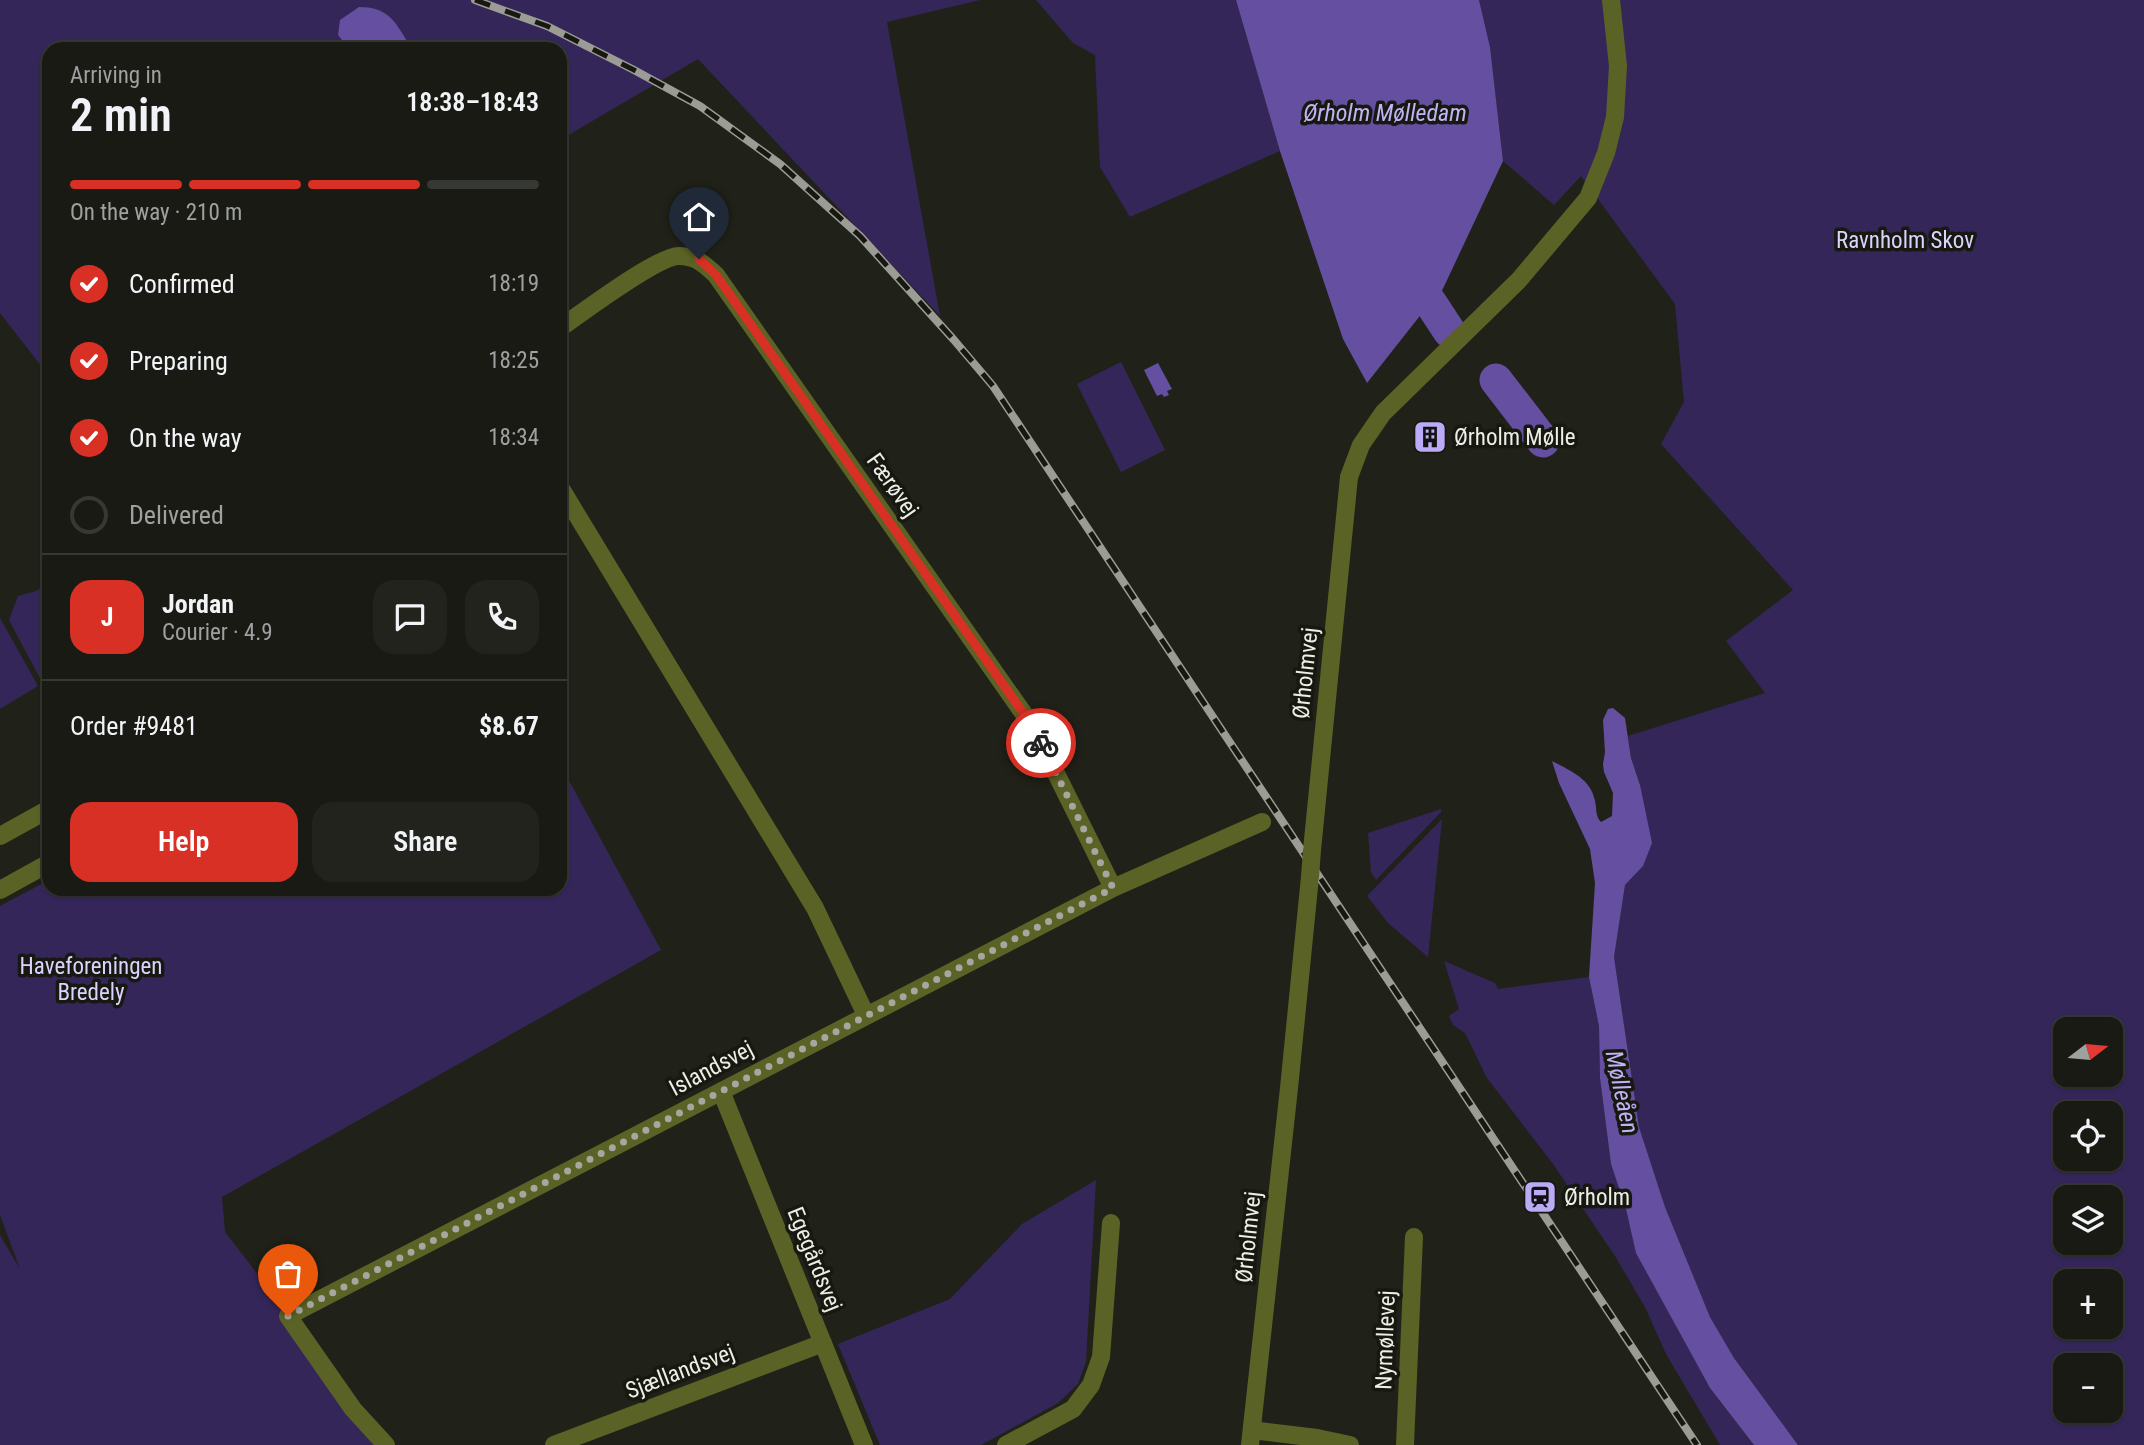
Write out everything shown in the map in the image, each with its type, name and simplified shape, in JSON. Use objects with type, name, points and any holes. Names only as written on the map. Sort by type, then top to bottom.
[{"type":"street","name":"Ørholmvej","points":[[1251,1437],[1291,1075],[1349,477],[1361,445],[1383,413],[1528,271],[1588,198],[1606,153],[1615,117],[1618,66],[1611,0]]},
{"type":"street","name":"Færøvej","points":[[567,323],[651,267],[677,256],[699,259],[716,275],[1033,727],[1113,888]]},
{"type":"street","points":[[567,499],[815,908],[866,1015]]},
{"type":"street","points":[[0,836],[42,813]]},
{"type":"street","name":"Islandsvej","points":[[386,1445],[353,1409],[288,1316],[1113,888],[1262,822]]},
{"type":"street","points":[[0,890],[42,867]]},
{"type":"street","name":"Egegårdsvej","points":[[721,1091],[864,1445]]},
{"type":"street","points":[[1006,1445],[1073,1409],[1091,1385],[1101,1357],[1111,1223]]},
{"type":"street","name":"Nymøllevej","points":[[1405,1445],[1414,1237]]},
{"type":"street","name":"Sjællandsvej","points":[[554,1445],[823,1343]]},
{"type":"street","points":[[1251,1437],[1317,1438],[1350,1445]]},
{"type":"green space","points":[[0,0],[980,0],[887,22],[940,316],[698,59],[567,136],[567,42],[42,42],[42,367],[0,313]]},
{"type":"green space","points":[[1036,0],[1236,0],[1280,151],[1130,217],[1100,167],[1095,55],[1073,43]]},
{"type":"green space","name":"Ravnholm Skov","points":[[1479,0],[2144,0],[2144,1445],[1798,1445],[1734,1358],[1710,1317],[1665,1207],[1639,1127],[1614,957],[1625,885],[1643,866],[1640,785],[1631,758],[1628,736],[1765,693],[1726,641],[1793,590],[1661,444],[1684,402],[1675,304],[1581,176],[1554,205],[1503,161],[1490,47]]},
{"type":"green space","points":[[1121,362],[1165,450],[1121,472],[1077,384]]},
{"type":"green space","points":[[42,587],[42,682],[9,620],[18,596]]},
{"type":"green space","points":[[0,618],[38,686],[0,709]]},
{"type":"green space","name":"Haveforeningen Bredely","points":[[567,777],[661,950],[222,1197],[225,1232],[390,1445],[0,1445],[0,1235],[20,1269],[0,1215],[0,906],[42,884],[42,896],[567,896]]},
{"type":"green space","points":[[1441,809],[1376,880],[1371,872],[1368,833]]},
{"type":"green space","points":[[1442,819],[1428,957],[1388,923],[1367,896]]},
{"type":"green space","points":[[1444,961],[1495,983],[1498,989],[1589,977],[1599,1026],[1600,1078],[1611,1164],[1626,1209],[1636,1252],[1710,1388],[1754,1445],[1720,1445],[1666,1354],[1645,1307],[1615,1256],[1553,1164],[1487,1078],[1465,1033],[1453,1025],[1449,1016],[1459,1009]]},
{"type":"green space","points":[[1096,1180],[1086,1362],[1078,1384],[1058,1403],[981,1445],[880,1445],[838,1344],[950,1299],[1022,1224]]},
{"type":"water","name":"Ørholm Mølledam","points":[[1236,0],[1479,0],[1490,47],[1503,161],[1440,295],[1430,303],[1367,383],[1343,339],[1280,151]]},
{"type":"water","points":[[359,7],[376,9],[398,26],[407,41],[344,42],[338,35],[340,20]]},
{"type":"water","points":[[1158,363],[1172,389],[1167,391],[1169,395],[1164,397],[1162,394],[1157,396],[1144,370]]},
{"type":"water","points":[[1613,708],[1625,718],[1631,758],[1640,785],[1652,843],[1643,866],[1625,885],[1614,957],[1639,1127],[1665,1207],[1710,1317],[1734,1358],[1798,1445],[1754,1445],[1710,1388],[1636,1253],[1626,1209],[1611,1164],[1600,1078],[1599,1026],[1589,977],[1595,883],[1590,849],[1559,783],[1552,761],[1585,781],[1593,793],[1601,822],[1612,816],[1613,793],[1603,764],[1603,720],[1608,709]]},
{"type":"waterway","name":"Mølleåen","points":[[1430,302],[1449,331]]},
{"type":"waterway","name":"Mølleåen","points":[[1496,380],[1543,441]]},
{"type":"railway","points":[[475,0],[547,26],[634,70],[700,106],[780,164],[860,236],[993,386],[1697,1445]]},
{"type":"way so far","points":[[288,1316],[1113,888],[1041,743]]},
{"type":"place","name":"Ørholm Mølle","points":[[1430,437]]},
{"type":"place","name":"Ørholm","points":[[1540,1197]]},
{"type":"route","points":[[699,259],[716,275],[1033,727],[1041,743]]}]
